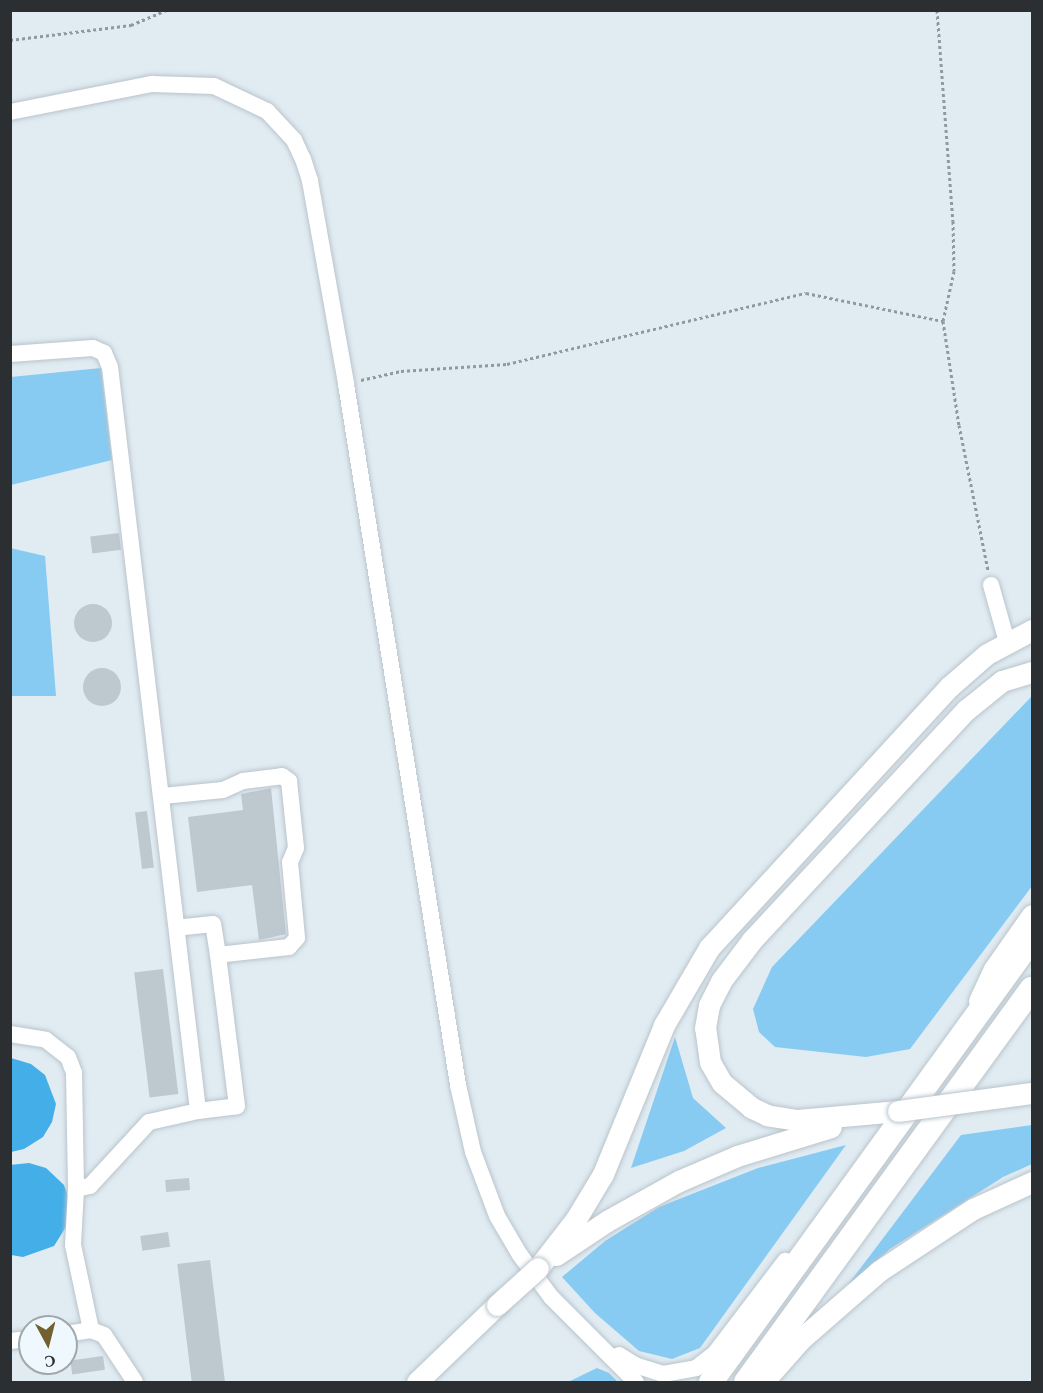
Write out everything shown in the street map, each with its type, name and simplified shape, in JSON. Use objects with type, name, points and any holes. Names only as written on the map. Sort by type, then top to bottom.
[{"type":"highway","points":[[711,1383],[1032,939]]},
{"type":"highway","points":[[746,1383],[1032,988]]},
{"type":"main road","points":[[582,1226],[668,1016],[704,956],[768,880],[949,687],[1006,642],[1032,630]]},
{"type":"main road","points":[[835,1122],[781,1118],[752,1108],[731,1093],[716,1074],[707,1053],[706,1014],[714,993],[732,964],[788,900],[966,710],[1002,681],[1032,672]]},
{"type":"main road","points":[[963,1036],[994,969],[1032,915]]},
{"type":"main road","points":[[417,1383],[582,1226],[712,1166],[835,1122],[1032,1093]]},
{"type":"main road","points":[[763,1383],[801,1339],[879,1271],[973,1209],[1032,1182]]},
{"type":"street","points":[[10,112],[173,83],[214,86],[267,111],[294,140],[310,181],[346,384],[468,1131],[487,1193],[508,1237],[551,1297],[598,1341],[636,1383]]},
{"type":"street","points":[[10,354],[93,348],[104,353],[110,367],[163,796],[198,1111]]},
{"type":"street","points":[[991,585],[1006,642]]},
{"type":"street","points":[[163,796],[223,790],[243,781],[282,776],[289,782],[296,848],[290,862],[297,938],[289,946],[218,955]]},
{"type":"street","points":[[76,1189],[90,1186],[149,1122],[198,1111],[237,1106],[213,924],[177,928]]},
{"type":"street","points":[[10,1034],[46,1040],[68,1058],[74,1073],[76,1189],[73,1245],[91,1330]]},
{"type":"street","points":[[598,1341],[649,1371],[676,1374],[696,1368],[715,1353],[790,1254],[828,1222]]},
{"type":"street","points":[[78,1332],[91,1330],[104,1335],[135,1383]]},
{"type":"path","points":[[10,40],[131,26],[167,10]]},
{"type":"path","points":[[937,10],[953,221],[954,271],[943,321],[958,425],[991,585]]},
{"type":"path","points":[[346,384],[401,371],[507,364],[806,292],[943,321]]},
{"type":"shaded area","points":[[101,368],[112,460],[11,485],[11,377]]},
{"type":"shaded area","points":[[10,548],[45,556],[56,696],[11,696]]},
{"type":"shaded area","points":[[1032,696],[1032,886],[910,1049],[866,1057],[775,1047],[759,1032],[753,1009],[772,967]]},
{"type":"shaded area","points":[[675,1037],[693,1098],[726,1128],[684,1151],[631,1168]]},
{"type":"shaded area","points":[[11,1058],[31,1064],[45,1075],[56,1104],[52,1122],[43,1137],[24,1149],[11,1152]]},
{"type":"shaded area","points":[[1032,1125],[1032,1164],[1003,1177],[890,1249],[847,1286],[961,1135]]},
{"type":"shaded area","points":[[846,1145],[700,1348],[672,1359],[639,1351],[595,1313],[562,1277],[605,1241],[659,1207],[758,1168]]},
{"type":"shaded area","points":[[29,1163],[46,1168],[64,1185],[68,1196],[69,1222],[54,1246],[23,1257],[11,1255],[10,1165]]},
{"type":"shaded area","points":[[597,1368],[609,1373],[618,1382],[568,1382]]},
{"type":"building","points":[[119,533],[121,550],[92,553],[90,537]]},
{"type":"building","points":[[93,604],[107,609],[112,623],[107,637],[93,642],[79,637],[74,623],[79,609]]},
{"type":"building","points":[[102,668],[116,673],[121,687],[116,701],[102,706],[88,701],[83,687],[88,673]]},
{"type":"building","points":[[271,788],[286,934],[259,940],[252,885],[197,892],[188,817],[243,810],[241,794]]},
{"type":"building","points":[[147,811],[154,868],[142,869],[135,812]]},
{"type":"building","points":[[163,969],[178,1094],[150,1098],[134,973]]},
{"type":"building","points":[[189,1178],[190,1190],[166,1192],[165,1180]]},
{"type":"building","points":[[168,1232],[170,1247],[142,1251],[140,1236]]},
{"type":"building","points":[[210,1260],[225,1382],[192,1382],[177,1264]]},
{"type":"building","points":[[103,1356],[105,1370],[78,1374],[78,1360]]}]
